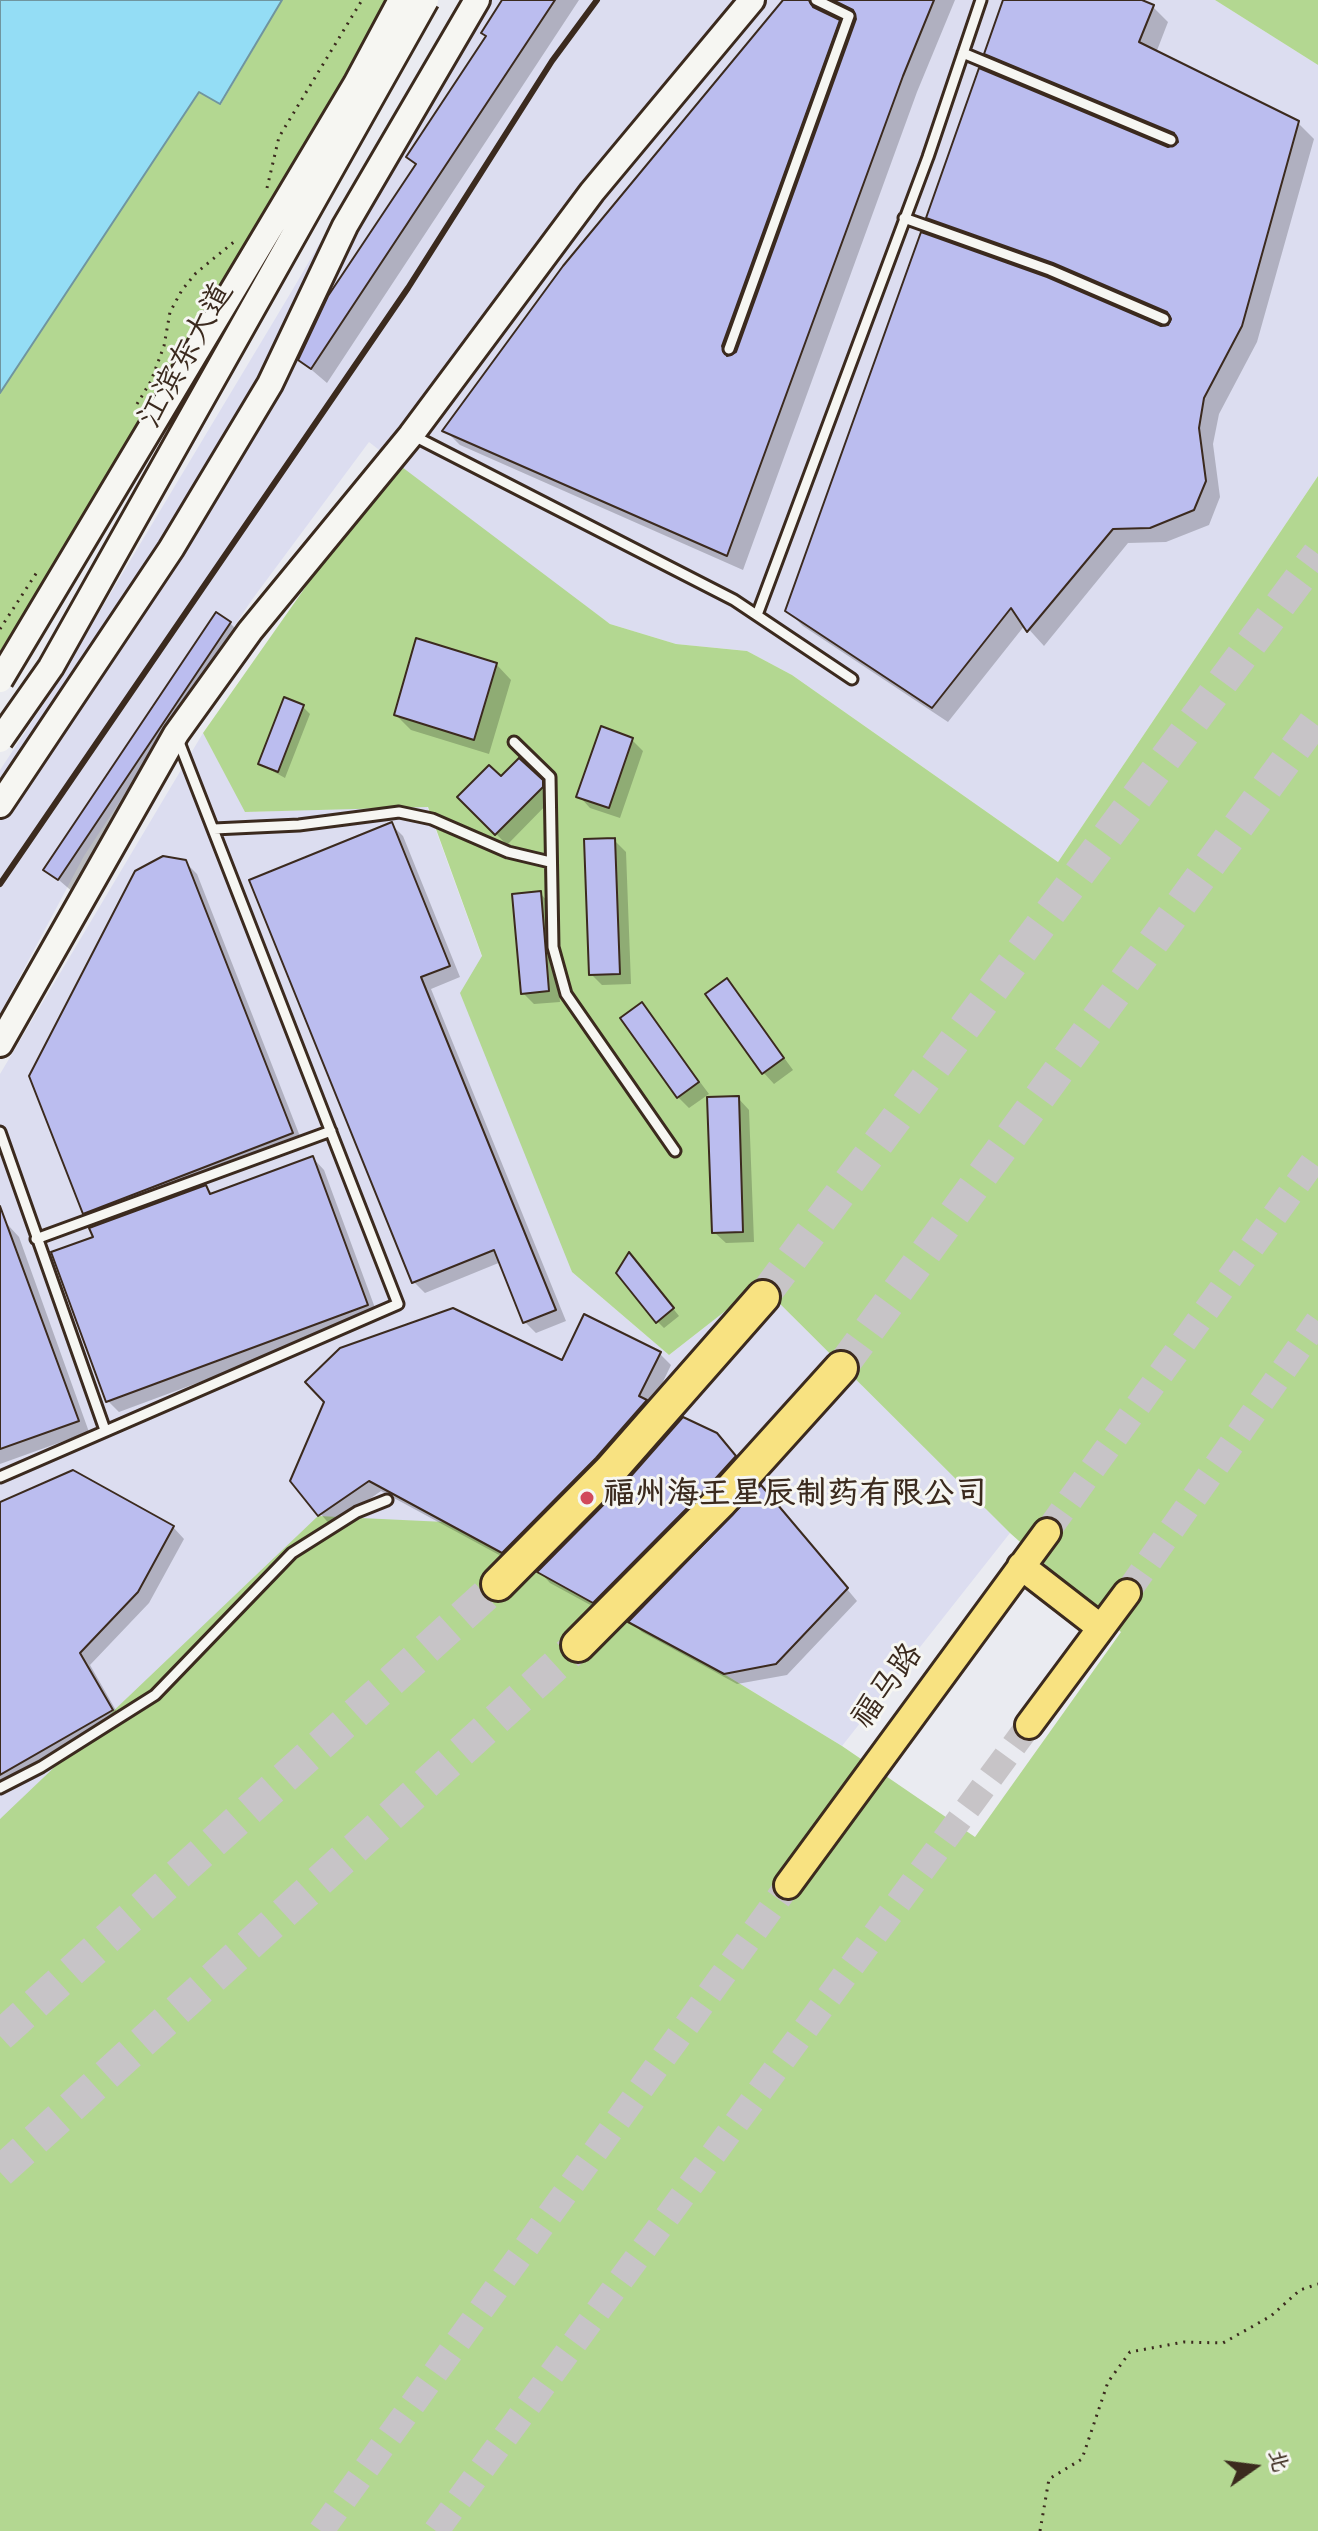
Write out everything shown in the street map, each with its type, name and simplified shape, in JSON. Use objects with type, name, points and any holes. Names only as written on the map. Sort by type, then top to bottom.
[{"type":"highway","points":[[498,1584],[610,1471],[763,1297]]},
{"type":"highway","points":[[578,1645],[720,1502],[841,1368]]},
{"type":"main road","name":"福马路","points":[[788,1885],[1047,1532]]},
{"type":"main road","points":[[1021,1566],[1101,1628]]},
{"type":"main road","points":[[1029,1725],[1127,1593]]},
{"type":"street","points":[[0,680],[356,84],[401,0]]},
{"type":"street","name":"江滨东大道","points":[[0,740],[51,667],[426,0]]},
{"type":"street","points":[[0,805],[171,549],[270,384],[345,226],[477,0]]},
{"type":"street","points":[[0,1044],[176,734],[250,631],[411,435],[592,192],[752,0]]},
{"type":"lane","points":[[729,349],[849,16],[816,0]]},
{"type":"lane","points":[[757,615],[981,0]]},
{"type":"lane","points":[[963,53],[1171,140]]},
{"type":"lane","points":[[904,218],[1050,270],[1164,319]]},
{"type":"lane","points":[[411,435],[734,600],[852,679]]},
{"type":"lane","points":[[0,1477],[398,1304],[176,734]]},
{"type":"lane","points":[[514,742],[550,777],[553,947],[566,994],[675,1151]]},
{"type":"lane","points":[[214,829],[299,825],[399,812],[432,819],[508,852],[550,862]]},
{"type":"lane","points":[[36,1239],[331,1131]]},
{"type":"lane","points":[[0,1132],[105,1430]]},
{"type":"lane","points":[[0,1163],[7,1152]]},
{"type":"lane","points":[[0,1788],[41,1767],[155,1695],[292,1553],[357,1512],[387,1500]]},
{"type":"path","points":[[262,201],[279,137],[362,0]]},
{"type":"path","points":[[136,405],[155,369],[170,312],[182,290],[196,273],[240,235]]},
{"type":"path","points":[[0,629],[40,568]]},
{"type":"path","points":[[1040,2531],[1049,2479],[1082,2459],[1108,2382],[1130,2352],[1184,2342],[1223,2343],[1271,2316],[1300,2290],[1318,2284]]},
{"type":"shaded area","points":[[461,0],[1215,0],[1318,65],[1318,476],[1058,862],[792,675],[747,651],[676,644],[610,624],[512,554],[369,442],[251,601],[84,856],[0,1014],[0,770],[49,696],[293,289]]},
{"type":"shaded area","points":[[203,733],[246,812],[427,806],[482,957],[572,1272],[669,1355],[760,1284],[1010,1533],[842,1746],[724,1674],[445,1522],[0,1819],[0,1074]]},
{"type":"green space","points":[[282,0],[387,0],[155,407],[0,651],[0,393],[200,91],[221,104]]},
{"type":"green space","points":[[1215,0],[1318,0],[1318,65]]},
{"type":"green space","points":[[394,461],[610,624],[676,644],[747,651],[792,675],[1058,862],[1318,476],[1318,2531],[0,2531],[0,1819],[318,1516],[445,1522],[724,1674],[842,1746],[975,1837],[1121,1632],[1010,1533],[760,1284],[669,1355],[572,1272],[460,993],[482,956],[428,807],[245,812],[203,733]]},
{"type":"water","points":[[0,0],[282,0],[220,104],[199,92],[0,393]]},
{"type":"building","points":[[502,0],[555,0],[311,369],[298,360],[328,296],[416,164],[406,157],[486,36],[481,33]]},
{"type":"building","points":[[783,0],[809,0],[813,7],[840,20],[722,346],[727,356],[736,352],[856,19],[853,10],[833,0],[934,0],[903,76],[727,556],[442,431],[563,266]]},
{"type":"building","points":[[1003,0],[1142,0],[1154,5],[1139,42],[1299,121],[1242,326],[1204,398],[1199,428],[1206,481],[1194,510],[1150,528],[1113,529],[1027,632],[1011,608],[932,708],[785,611],[921,232],[1047,277],[1161,326],[1168,325],[1171,319],[1167,312],[1053,263],[926,218],[979,68],[1168,147],[1178,142],[1174,133],[984,54]]},
{"type":"building","points":[[216,612],[231,622],[58,880],[43,870]]},
{"type":"building","points":[[416,638],[497,663],[474,740],[394,715]]},
{"type":"building","points":[[284,697],[304,705],[278,772],[258,764]]},
{"type":"building","points":[[601,726],[633,738],[609,808],[576,797]]},
{"type":"building","points":[[519,758],[543,780],[543,787],[495,835],[457,797],[489,765],[501,776]]},
{"type":"building","points":[[392,822],[450,966],[421,977],[556,1310],[523,1323],[494,1250],[412,1283],[249,880]]},
{"type":"building","points":[[615,838],[620,974],[589,975],[584,839]]},
{"type":"building","points":[[163,856],[186,860],[293,1133],[83,1214],[29,1076],[135,871]]},
{"type":"building","points":[[541,891],[549,991],[521,994],[512,894]]},
{"type":"building","points":[[727,978],[784,1058],[762,1074],[705,994]]},
{"type":"building","points":[[642,1002],[699,1082],[677,1098],[620,1018]]},
{"type":"building","points":[[739,1096],[743,1232],[712,1233],[707,1097]]},
{"type":"building","points":[[313,1156],[368,1305],[106,1402],[51,1252],[93,1237],[89,1228],[206,1185],[210,1194]]},
{"type":"building","points":[[0,1206],[79,1421],[0,1449]]},
{"type":"building","points":[[629,1252],[674,1308],[656,1323],[616,1273]]},
{"type":"building","points":[[453,1308],[562,1360],[584,1314],[661,1352],[639,1396],[647,1400],[596,1458],[502,1553],[369,1481],[318,1516],[290,1481],[324,1402],[305,1382],[340,1348]]},
{"type":"building","points":[[683,1417],[717,1433],[736,1456],[706,1489],[593,1603],[537,1572],[624,1484]]},
{"type":"building","points":[[73,1470],[174,1526],[138,1592],[80,1653],[113,1710],[0,1775],[0,1502]]},
{"type":"building","points":[[761,1485],[848,1588],[776,1664],[724,1674],[628,1622]]},
{"type":"tunnel","points":[[763,1297],[1318,554]]},
{"type":"tunnel","points":[[841,1368],[1318,717]]},
{"type":"tunnel","points":[[1047,1532],[1318,1155]]},
{"type":"tunnel","points":[[1127,1593],[1318,1321]]},
{"type":"tunnel","points":[[0,2036],[498,1584]]},
{"type":"tunnel","points":[[0,2172],[578,1645]]},
{"type":"tunnel","points":[[436,2531],[1029,1725]]},
{"type":"tunnel","points":[[321,2531],[788,1885]]},
{"type":"railway","points":[[0,884],[408,288],[552,61],[597,0]]},
{"type":"place","name":"福州海王星辰制药有限公司","points":[[587,1498]]}]
